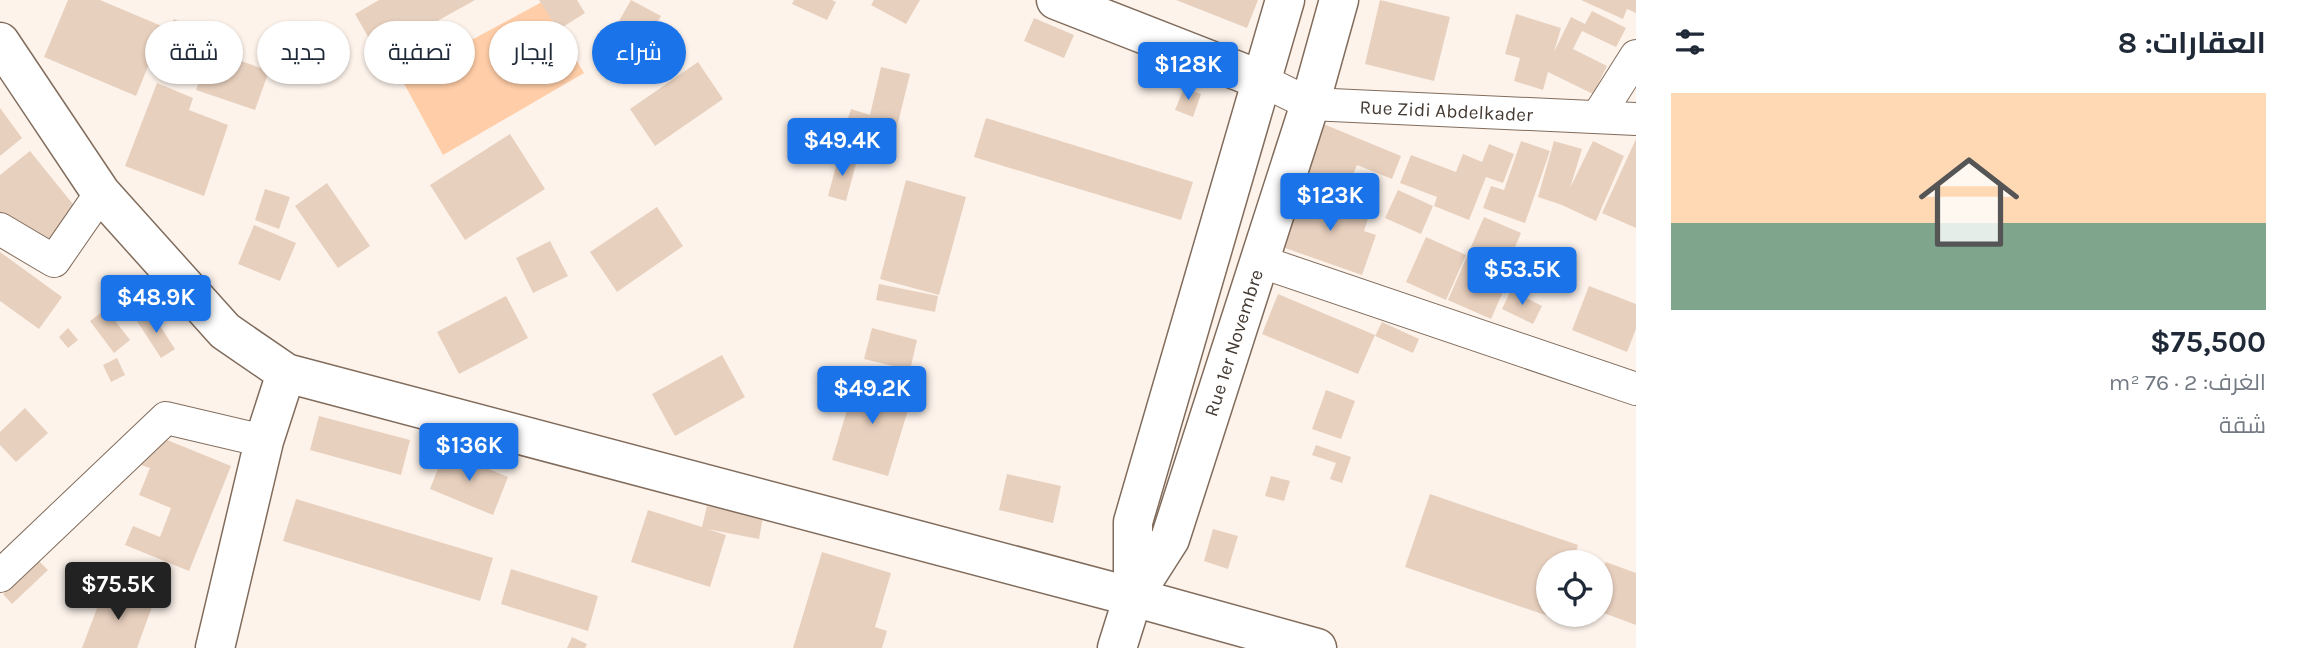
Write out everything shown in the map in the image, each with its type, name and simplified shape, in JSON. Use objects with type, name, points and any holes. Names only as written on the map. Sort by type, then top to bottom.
[{"type":"main road","points":[[1056,0],[1262,80]]},
{"type":"main road","points":[[1118,648],[1133,597],[1133,522],[1285,0]]},
{"type":"main road","name":"Rue 1er Novembre","points":[[1133,597],[1170,539],[1310,104],[1339,0]]},
{"type":"main road","points":[[0,42],[101,193],[225,331],[286,373],[1317,648]]},
{"type":"main road","points":[[215,648],[264,441],[286,373]]},
{"type":"street","points":[[1598,116],[1636,56]]},
{"type":"street","name":"Rue Zidi Abdelkader","points":[[1262,80],[1310,104],[1636,119]]},
{"type":"street","points":[[0,229],[54,261],[101,193]]},
{"type":"street","points":[[1259,261],[1636,389]]},
{"type":"street","points":[[0,576],[166,418],[264,441]]},
{"type":"shaded area","points":[[542,2],[553,21],[507,21]]},
{"type":"shaded area","points":[[489,31],[489,84],[565,84],[443,155],[404,84],[475,84],[475,38]]},
{"type":"shaded area","points":[[578,63],[584,73],[578,76]]},
{"type":"building","points":[[68,0],[100,0],[150,21],[145,21],[145,74],[136,96],[44,57]]},
{"type":"building","points":[[379,0],[475,0],[437,21],[364,21],[364,30],[355,14]]},
{"type":"building","points":[[539,0],[577,0],[585,13],[572,21],[552,21]]},
{"type":"building","points":[[631,0],[661,16],[658,21],[619,21]]},
{"type":"building","points":[[794,0],[836,2],[827,20],[792,4]]},
{"type":"building","points":[[874,0],[920,0],[906,24],[871,5]]},
{"type":"building","points":[[1176,0],[1258,0],[1247,28]]},
{"type":"building","points":[[1380,0],[1450,17],[1434,81],[1365,64]]},
{"type":"building","points":[[1581,0],[1636,0],[1636,13],[1627,9],[1623,19]]},
{"type":"building","points":[[1592,11],[1626,28],[1616,47],[1582,31],[1573,49],[1607,66],[1593,94],[1548,72],[1543,90],[1514,81],[1520,58],[1505,54],[1516,14],[1561,28],[1554,52],[1571,17],[1585,24]]},
{"type":"building","points":[[1034,18],[1074,35],[1064,58],[1024,41]]},
{"type":"building","points":[[243,62],[257,67],[257,84],[264,84],[255,110],[196,90],[198,84],[243,84]]},
{"type":"building","points":[[698,62],[723,99],[655,146],[630,109],[666,84],[686,84],[686,70]]},
{"type":"building","points":[[881,67],[910,74],[891,151],[863,144],[869,118],[856,158],[837,152],[851,109],[870,115]]},
{"type":"building","points":[[157,84],[193,98],[189,110],[228,125],[204,196],[125,166]]},
{"type":"building","points":[[1184,88],[1201,94],[1193,117],[1175,110]]},
{"type":"building","points":[[0,108],[22,138],[0,156]]},
{"type":"building","points":[[986,118],[1193,182],[1181,220],[974,157]]},
{"type":"building","points":[[1321,123],[1401,156],[1392,179],[1357,165],[1341,202],[1297,184]]},
{"type":"building","points":[[510,134],[545,189],[465,240],[430,185]]},
{"type":"building","points":[[1636,139],[1636,228],[1602,213]]},
{"type":"building","points":[[1521,141],[1550,151],[1525,223],[1483,208],[1491,186],[1504,190]]},
{"type":"building","points":[[1554,141],[1582,149],[1570,188],[1593,141],[1624,156],[1596,221],[1538,197]]},
{"type":"building","points":[[1489,144],[1514,154],[1503,183],[1486,177],[1469,220],[1434,206],[1437,197],[1400,183],[1411,155],[1456,172],[1463,154],[1482,162]]},
{"type":"building","points":[[30,151],[89,224],[44,261],[6,213],[0,218],[0,175]]},
{"type":"building","points":[[839,155],[857,160],[846,201],[828,196]]},
{"type":"building","points":[[906,180],[966,197],[939,295],[880,279]]},
{"type":"building","points":[[327,183],[370,246],[338,268],[295,206]]},
{"type":"building","points":[[265,189],[290,197],[279,229],[255,220]]},
{"type":"building","points":[[1398,190],[1433,206],[1421,234],[1385,218]]},
{"type":"building","points":[[1301,191],[1369,215],[1364,231],[1376,235],[1362,275],[1282,247]]},
{"type":"building","points":[[657,207],[683,246],[617,292],[590,252]]},
{"type":"building","points":[[1484,217],[1521,233],[1503,275],[1509,278],[1491,319],[1448,300]]},
{"type":"building","points":[[254,225],[296,243],[280,281],[238,264]]},
{"type":"building","points":[[1426,237],[1466,255],[1446,300],[1406,282]]},
{"type":"building","points":[[550,241],[568,276],[533,293],[516,258]]},
{"type":"building","points":[[0,252],[62,297],[39,329],[0,301]]},
{"type":"building","points":[[879,284],[938,296],[935,312],[876,300]]},
{"type":"building","points":[[1589,286],[1636,304],[1636,329],[1627,352],[1572,330]]},
{"type":"building","points":[[1511,290],[1542,306],[1533,324],[1502,309]]},
{"type":"building","points":[[1278,294],[1375,335],[1358,374],[1262,334]]},
{"type":"building","points":[[506,296],[528,338],[459,374],[437,332]]},
{"type":"building","points":[[106,309],[130,340],[114,353],[90,321]]},
{"type":"building","points":[[151,312],[175,349],[161,358],[137,321]]},
{"type":"building","points":[[1382,322],[1419,339],[1413,353],[1375,336]]},
{"type":"building","points":[[68,328],[78,340],[68,348],[59,337]]},
{"type":"building","points":[[872,328],[917,340],[910,370],[864,359]]},
{"type":"building","points":[[722,355],[745,397],[675,436],[652,394]]},
{"type":"building","points":[[117,358],[125,375],[111,382],[103,365]]},
{"type":"building","points":[[857,377],[913,393],[888,476],[832,460]]},
{"type":"building","points":[[1326,390],[1355,401],[1341,439],[1312,429]]},
{"type":"building","points":[[25,408],[48,433],[16,462],[0,445],[0,432]]},
{"type":"building","points":[[319,416],[410,440],[401,475],[310,450]]},
{"type":"building","points":[[150,433],[231,466],[189,571],[125,545],[133,526],[160,537],[171,508],[139,495],[150,468],[138,464]]},
{"type":"building","points":[[1316,445],[1351,457],[1342,483],[1330,479],[1336,463],[1312,455]]},
{"type":"building","points":[[445,451],[508,477],[493,515],[430,489]]},
{"type":"building","points":[[1007,474],[1061,486],[1053,523],[999,510]]},
{"type":"building","points":[[1271,476],[1290,481],[1284,501],[1265,496]]},
{"type":"building","points":[[1430,494],[1578,545],[1577,550],[1536,550],[1536,612],[1405,567]]},
{"type":"building","points":[[296,499],[493,558],[480,601],[283,541]]},
{"type":"building","points":[[707,506],[763,517],[759,539],[707,529],[726,535],[710,587],[631,562],[648,510],[702,527]]},
{"type":"building","points":[[1213,529],[1238,536],[1228,569],[1204,561]]},
{"type":"building","points":[[822,552],[891,573],[875,627],[887,631],[882,648],[793,648]]},
{"type":"building","points":[[38,560],[48,570],[12,604],[3,594]]},
{"type":"building","points":[[1613,565],[1636,573],[1636,625],[1613,616]]},
{"type":"building","points":[[511,569],[598,596],[588,631],[501,604]]},
{"type":"building","points":[[105,587],[153,604],[137,648],[82,648]]},
{"type":"building","points":[[572,637],[587,644],[585,648],[567,648]]}]
